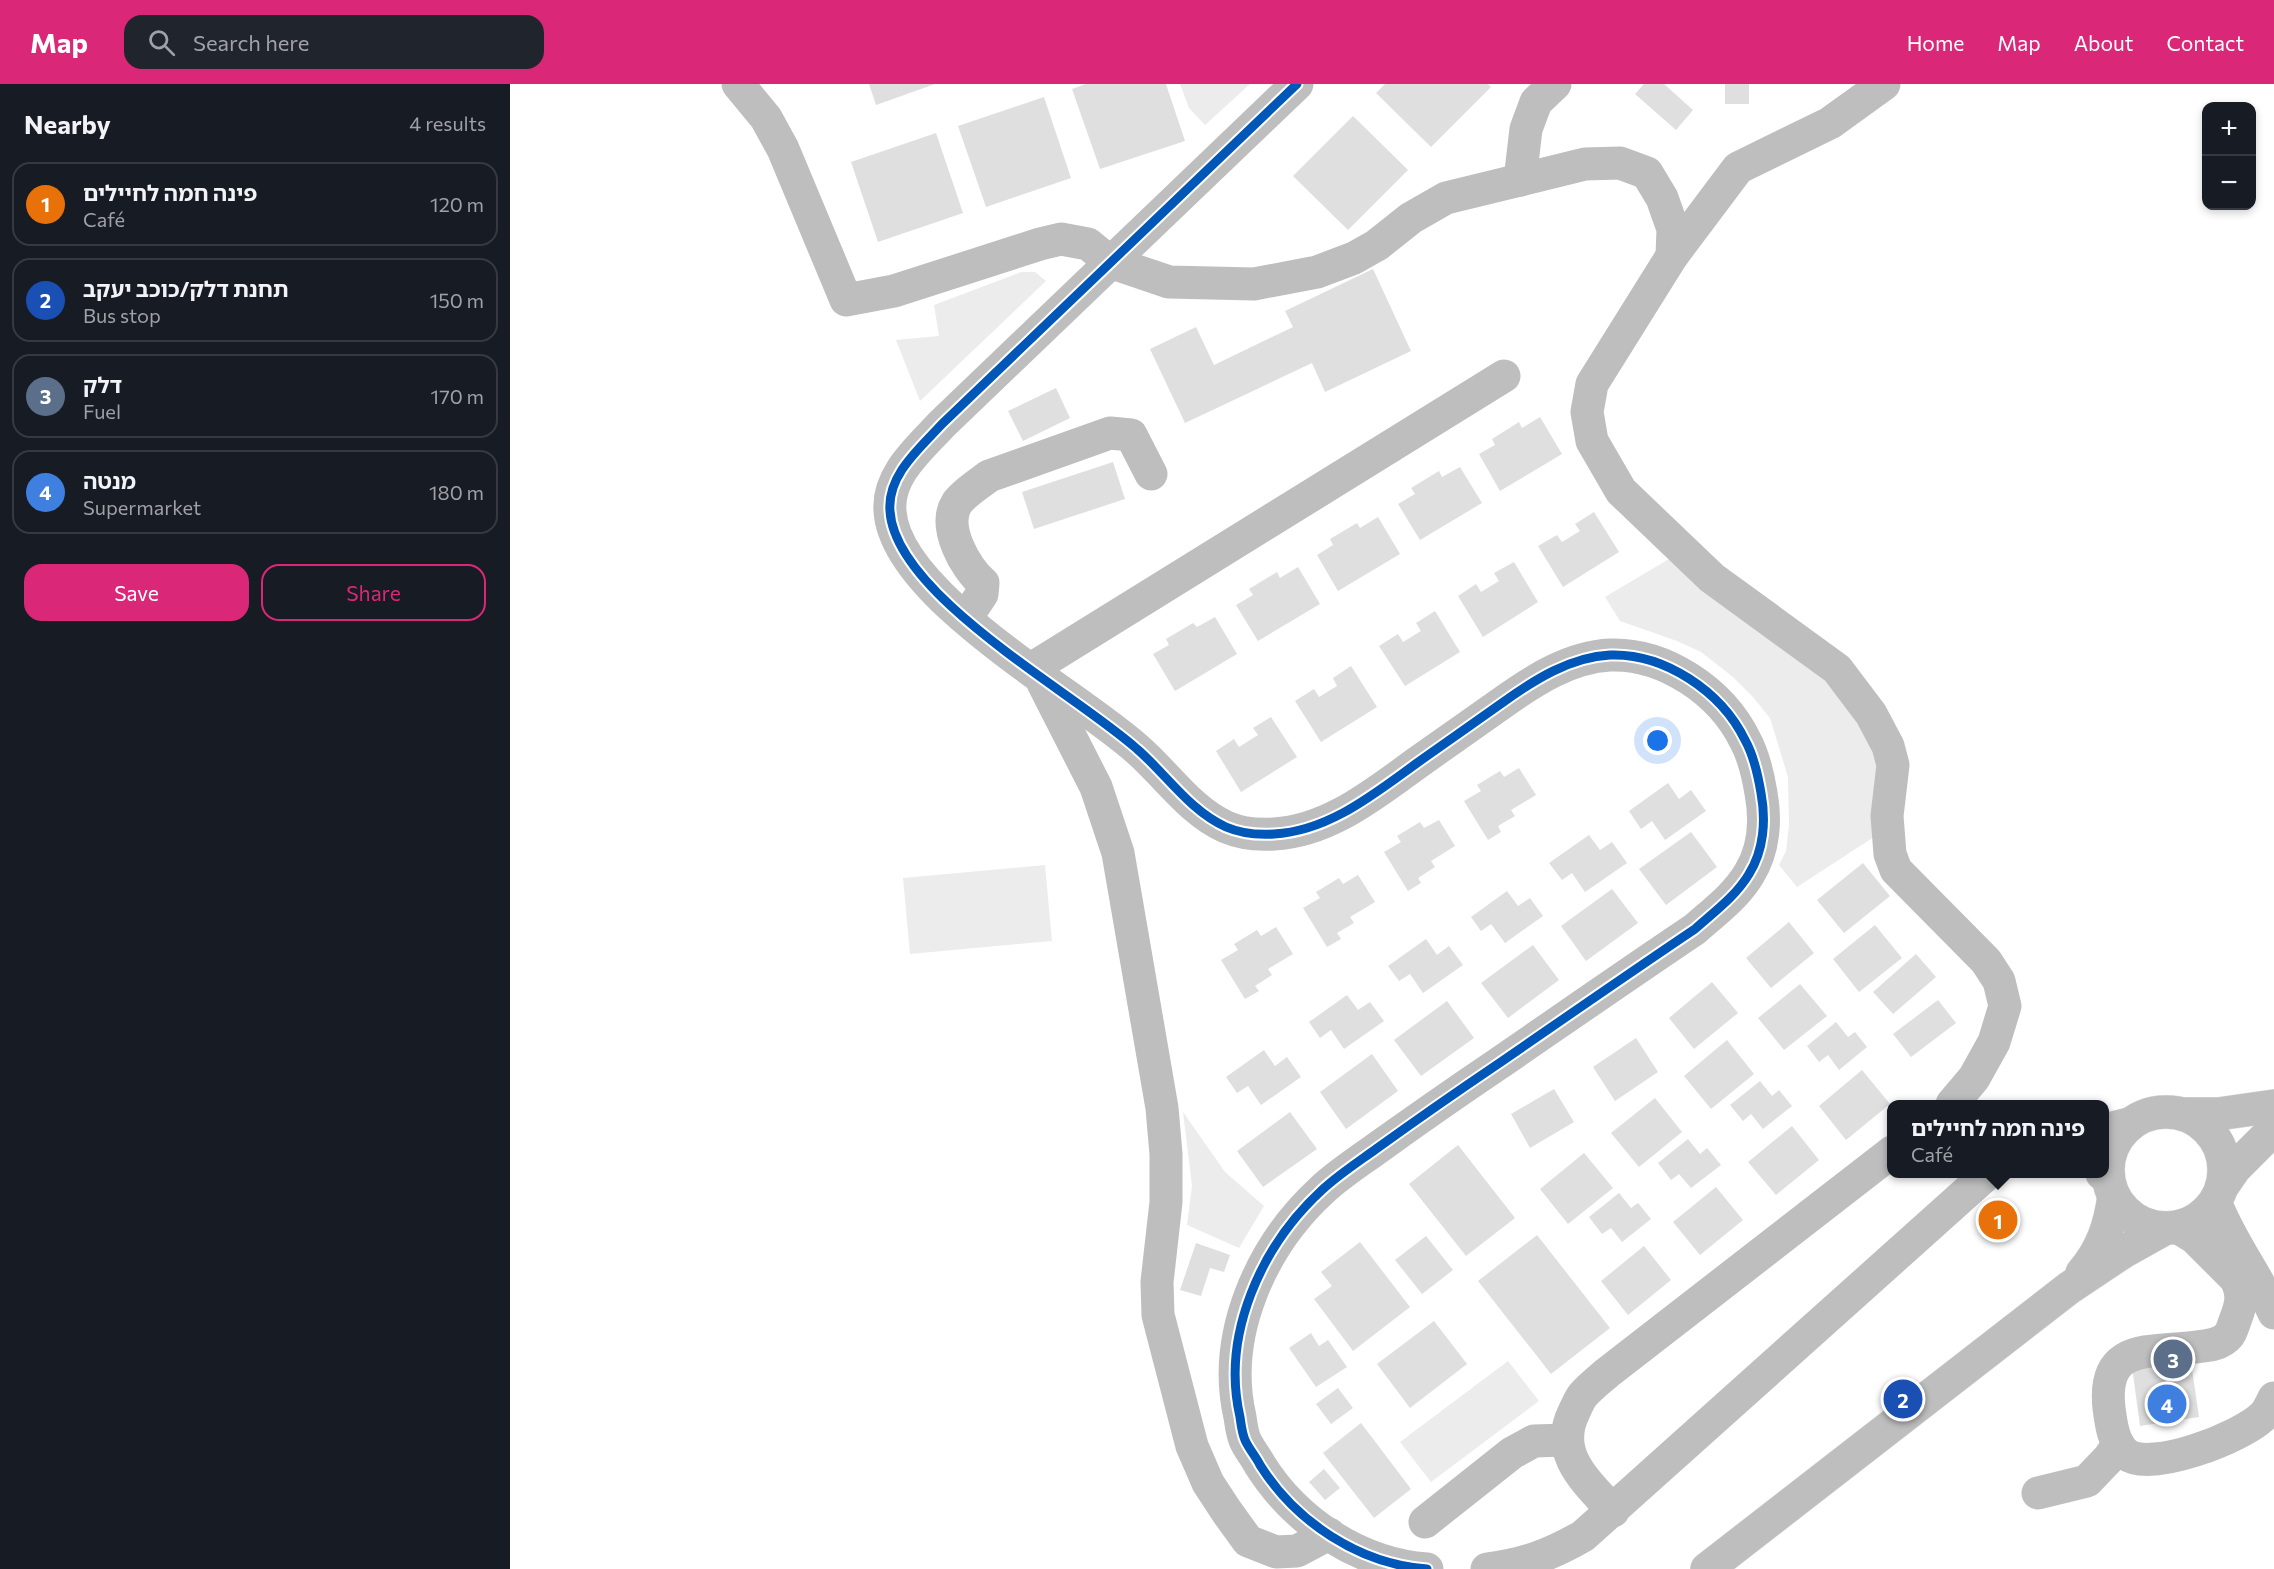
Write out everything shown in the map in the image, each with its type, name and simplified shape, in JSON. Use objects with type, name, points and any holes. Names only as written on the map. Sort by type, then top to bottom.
[{"type":"street","points":[[738,84],[766,118],[783,149],[846,300],[894,291],[1061,239],[1088,244],[1110,261],[1170,282],[1254,284],[1317,272],[1354,258],[1377,245],[1411,218],[1446,198],[1585,164],[1620,163],[1647,173],[1662,198],[1673,229],[1672,256]]},
{"type":"street","points":[[1297,84],[942,424],[903,467],[893,486],[890,510],[895,531],[907,557],[935,592],[1035,672],[1137,748],[1208,817],[1228,828],[1252,833],[1277,834],[1316,825],[1352,809],[1520,690],[1551,672],[1575,662],[1608,655],[1643,657],[1671,668],[1699,686],[1722,706],[1744,737],[1758,772],[1764,812],[1761,845],[1750,874],[1731,898],[1695,928],[1416,1120],[1322,1190],[1291,1223],[1268,1259],[1245,1307],[1235,1357],[1235,1395],[1245,1439],[1264,1470],[1286,1499],[1347,1546],[1381,1561],[1427,1569]]},
{"type":"street","points":[[1520,180],[1526,129],[1536,102],[1555,84]]},
{"type":"street","points":[[1884,84],[1830,123],[1738,168],[1672,256],[1592,384],[1587,412],[1592,441],[1621,491],[1712,578],[1837,669],[1871,714],[1888,746],[1893,765],[1887,816],[1890,854],[1896,870],[1986,961],[1999,981],[2005,1006],[1994,1042],[1974,1078],[1955,1100]]},
{"type":"street","points":[[1035,672],[1504,376]]},
{"type":"street","points":[[966,618],[982,594],[983,583],[974,575],[962,556],[951,520],[957,504],[989,476],[1110,433],[1131,435],[1151,474]]},
{"type":"street","points":[[1035,672],[1096,786],[1118,853],[1162,1108],[1166,1154],[1166,1202],[1156,1282],[1158,1315],[1192,1446],[1208,1483],[1248,1541],[1276,1552],[1297,1551],[1329,1534]]},
{"type":"street","points":[[2109,1158],[2121,1133],[2118,1126],[2148,1115],[2165,1111],[2183,1114],[2218,1114],[2274,1106]]},
{"type":"street","points":[[2183,1114],[2198,1121],[2210,1131],[2219,1145],[2224,1161],[2218,1194],[2232,1239],[2262,1297]]},
{"type":"street","points":[[1707,1569],[2069,1287],[2123,1252],[2198,1218],[2218,1194],[2235,1168],[2274,1129]]},
{"type":"street","points":[[1613,1511],[1581,1476],[1566,1440],[1571,1419],[1581,1397],[1606,1373],[1887,1156]]},
{"type":"street","points":[[1487,1569],[1511,1566],[1551,1554],[1583,1536],[1981,1178]]},
{"type":"street","points":[[2108,1182],[2122,1209],[2135,1220],[2150,1226],[2172,1228],[2195,1238],[2262,1297]]},
{"type":"street","points":[[2069,1287],[2090,1264],[2110,1224],[2108,1182]]},
{"type":"street","points":[[2262,1297],[2229,1335],[2215,1345],[2135,1354],[2119,1361],[2112,1371],[2107,1389],[2112,1430],[2118,1445],[2127,1455],[2143,1460],[2190,1453],[2236,1435],[2263,1416],[2274,1398]]},
{"type":"street","points":[[1425,1522],[1512,1453],[1534,1441],[1566,1440]]},
{"type":"street","points":[[2038,1493],[2087,1481],[2118,1445]]},
{"type":"shaded area","points":[[1180,84],[1250,84],[1205,125],[1189,108]]},
{"type":"shaded area","points":[[1021,272],[1035,272],[1046,281],[920,401],[896,340],[939,336],[934,305]]},
{"type":"shaded area","points":[[1674,556],[1835,687],[1880,750],[1874,837],[1797,887],[1779,865],[1786,851],[1789,825],[1788,777],[1770,718],[1733,677],[1701,652],[1620,621],[1605,597]]},
{"type":"shaded area","points":[[1045,865],[1052,941],[910,954],[903,878]]},
{"type":"shaded area","points":[[1183,1112],[1225,1172],[1264,1206],[1239,1248],[1187,1225],[1192,1186]]},
{"type":"shaded area","points":[[1508,1361],[1539,1401],[1431,1482],[1400,1442]]},
{"type":"building","points":[[869,84],[935,84],[876,105]]},
{"type":"building","points":[[1086,84],[1166,84],[1185,141],[1100,169],[1072,89]]},
{"type":"building","points":[[1385,84],[1488,84],[1491,87],[1431,147],[1376,93]]},
{"type":"building","points":[[1644,84],[1664,84],[1693,110],[1676,130],[1635,94]]},
{"type":"building","points":[[1725,84],[1749,84],[1749,104],[1725,104]]},
{"type":"building","points":[[1044,97],[1071,178],[986,207],[958,126]]},
{"type":"building","points":[[1353,116],[1408,170],[1348,230],[1293,176]]},
{"type":"building","points":[[936,133],[963,213],[878,242],[851,162]]},
{"type":"building","points":[[1373,269],[1411,351],[1325,392],[1312,363],[1185,423],[1150,349],[1196,327],[1214,365],[1293,327],[1285,311]]},
{"type":"building","points":[[1056,388],[1070,418],[1023,441],[1008,411]]},
{"type":"building","points":[[1540,417],[1562,454],[1500,491],[1479,454],[1495,445],[1492,439],[1519,422],[1522,428]]},
{"type":"building","points":[[1113,462],[1125,499],[1034,529],[1022,492]]},
{"type":"building","points":[[1460,467],[1482,503],[1420,540],[1398,504],[1415,494],[1411,488],[1439,471],[1442,477]]},
{"type":"building","points":[[1594,512],[1619,552],[1563,587],[1538,546],[1557,535],[1562,542],[1580,531],[1575,524]]},
{"type":"building","points":[[1378,517],[1400,554],[1338,591],[1317,555],[1333,545],[1330,539],[1357,523],[1360,528]]},
{"type":"building","points":[[1514,562],[1538,602],[1483,637],[1458,596],[1476,584],[1481,592],[1499,581],[1494,573]]},
{"type":"building","points":[[1298,567],[1320,604],[1258,641],[1236,605],[1253,595],[1249,589],[1277,572],[1280,578]]},
{"type":"building","points":[[1435,611],[1460,652],[1405,686],[1379,646],[1398,634],[1403,642],[1421,631],[1416,623]]},
{"type":"building","points":[[1215,617],[1237,654],[1175,691],[1153,654],[1169,645],[1166,639],[1193,623],[1197,627]]},
{"type":"building","points":[[1351,666],[1377,707],[1321,742],[1295,701],[1314,689],[1319,697],[1337,686],[1333,678]]},
{"type":"building","points":[[1271,717],[1297,757],[1241,792],[1216,751],[1234,739],[1239,747],[1258,735],[1253,728]]},
{"type":"building","points":[[1519,768],[1536,795],[1511,810],[1515,816],[1498,826],[1501,832],[1488,840],[1464,801],[1481,791],[1477,785],[1500,771],[1504,777]]},
{"type":"building","points":[[1668,783],[1679,799],[1691,790],[1706,811],[1665,840],[1652,821],[1641,829],[1629,811]]},
{"type":"building","points":[[1439,820],[1455,846],[1431,861],[1435,867],[1418,878],[1421,883],[1408,891],[1384,852],[1401,842],[1397,836],[1420,822],[1424,828]]},
{"type":"building","points":[[1691,832],[1717,867],[1666,905],[1639,869]]},
{"type":"building","points":[[1589,835],[1600,850],[1612,842],[1627,863],[1585,892],[1572,873],[1562,880],[1549,863]]},
{"type":"building","points":[[1863,863],[1890,896],[1844,933],[1817,900]]},
{"type":"building","points":[[1358,875],[1375,902],[1350,917],[1354,923],[1337,933],[1341,939],[1327,947],[1303,908],[1320,898],[1316,892],[1339,878],[1343,884]]},
{"type":"building","points":[[1612,889],[1638,923],[1586,961],[1561,926]]},
{"type":"building","points":[[1507,891],[1518,906],[1530,898],[1543,916],[1505,943],[1491,924],[1481,931],[1471,917]]},
{"type":"building","points":[[1789,922],[1814,953],[1771,988],[1746,958]]},
{"type":"building","points":[[1875,925],[1902,958],[1859,992],[1833,959]]},
{"type":"building","points":[[1276,927],[1293,954],[1268,969],[1272,975],[1255,986],[1259,991],[1245,999],[1221,960],[1238,950],[1234,944],[1257,930],[1261,936]]},
{"type":"building","points":[[1426,939],[1437,955],[1449,946],[1463,965],[1423,993],[1410,974],[1399,981],[1388,966]]},
{"type":"building","points":[[1533,945],[1559,980],[1508,1018],[1481,983]]},
{"type":"building","points":[[1916,954],[1936,977],[1893,1014],[1873,992]]},
{"type":"building","points":[[1712,982],[1738,1013],[1694,1049],[1669,1018]]},
{"type":"building","points":[[1800,984],[1827,1016],[1784,1050],[1758,1018]]},
{"type":"building","points":[[1347,995],[1358,1010],[1370,1002],[1384,1021],[1344,1049],[1331,1030],[1320,1038],[1309,1022]]},
{"type":"building","points":[[1938,1000],[1956,1023],[1911,1057],[1893,1034]]},
{"type":"building","points":[[1447,1001],[1474,1038],[1421,1076],[1394,1040]]},
{"type":"building","points":[[1836,1022],[1848,1037],[1855,1032],[1867,1047],[1839,1070],[1828,1055],[1819,1062],[1807,1046]]},
{"type":"building","points":[[1636,1038],[1658,1072],[1615,1101],[1593,1067]]},
{"type":"building","points":[[1727,1040],[1754,1074],[1711,1109],[1684,1076]]},
{"type":"building","points":[[1264,1050],[1275,1066],[1287,1057],[1301,1077],[1261,1105],[1248,1086],[1237,1093],[1226,1077]]},
{"type":"building","points":[[1372,1054],[1398,1091],[1346,1129],[1320,1092]]},
{"type":"building","points":[[1862,1070],[1887,1100],[1887,1106],[1846,1140],[1819,1106]]},
{"type":"building","points":[[1760,1081],[1772,1096],[1779,1090],[1792,1106],[1763,1129],[1751,1114],[1743,1121],[1730,1105]]},
{"type":"building","points":[[1554,1089],[1574,1122],[1530,1148],[1511,1114]]},
{"type":"building","points":[[1655,1098],[1682,1132],[1639,1167],[1611,1133]]},
{"type":"building","points":[[1290,1112],[1317,1149],[1263,1187],[1237,1151]]},
{"type":"building","points":[[1792,1126],[1819,1160],[1776,1195],[1748,1162]]},
{"type":"building","points":[[1688,1139],[1700,1154],[1707,1148],[1721,1165],[1691,1188],[1679,1174],[1671,1180],[1658,1163]]},
{"type":"building","points":[[1458,1145],[1515,1218],[1466,1256],[1409,1184]]},
{"type":"building","points":[[1584,1153],[1613,1188],[1568,1224],[1540,1189]]},
{"type":"building","points":[[1716,1187],[1743,1220],[1700,1255],[1673,1222]]},
{"type":"building","points":[[1619,1193],[1631,1208],[1638,1203],[1651,1219],[1622,1242],[1611,1228],[1602,1234],[1589,1217]]},
{"type":"building","points":[[1537,1235],[1610,1328],[1551,1374],[1478,1281]]},
{"type":"building","points":[[1426,1236],[1453,1270],[1422,1294],[1395,1260]]},
{"type":"building","points":[[1360,1242],[1410,1307],[1353,1351],[1314,1299],[1332,1286],[1321,1272]]},
{"type":"building","points":[[1196,1243],[1230,1255],[1224,1272],[1210,1268],[1201,1296],[1180,1290]]},
{"type":"building","points":[[1644,1246],[1671,1280],[1628,1315],[1601,1281]]},
{"type":"building","points":[[1434,1321],[1467,1364],[1410,1408],[1377,1364]]},
{"type":"building","points":[[1311,1333],[1319,1346],[1328,1340],[1347,1367],[1316,1387],[1289,1348]]},
{"type":"building","points":[[2188,1342],[2199,1417],[2140,1426],[2130,1352]]},
{"type":"building","points":[[1338,1388],[1353,1408],[1331,1424],[1316,1404]]},
{"type":"building","points":[[1361,1423],[1411,1489],[1374,1518],[1323,1453]]},
{"type":"building","points":[[1324,1469],[1340,1488],[1325,1500],[1309,1482]]},
{"type":"cycle path","points":[[1297,84],[942,424],[899,474],[890,498],[890,511],[900,543],[922,576],[954,609],[992,641],[1137,749],[1201,812],[1237,831],[1274,834],[1314,826],[1332,818],[1367,798],[1527,686],[1567,665],[1595,657],[1630,656],[1670,668],[1689,678],[1706,691],[1735,722],[1748,746],[1763,803],[1763,824],[1758,855],[1749,874],[1738,889],[1695,929],[1435,1107],[1328,1184],[1300,1212],[1281,1238],[1264,1265],[1251,1294],[1236,1355],[1236,1386],[1241,1426],[1248,1447],[1275,1486],[1311,1522],[1354,1549],[1377,1559],[1427,1569]]},
{"type":"place","name":"פינה חמה לחיילים","points":[[1998,1220]]},
{"type":"place","name":"דלק","points":[[2173,1359]]},
{"type":"place","name":"תחנת דלק/כוכב יעקב","points":[[1903,1399]]},
{"type":"place","name":"מנטה","points":[[2167,1404]]}]
